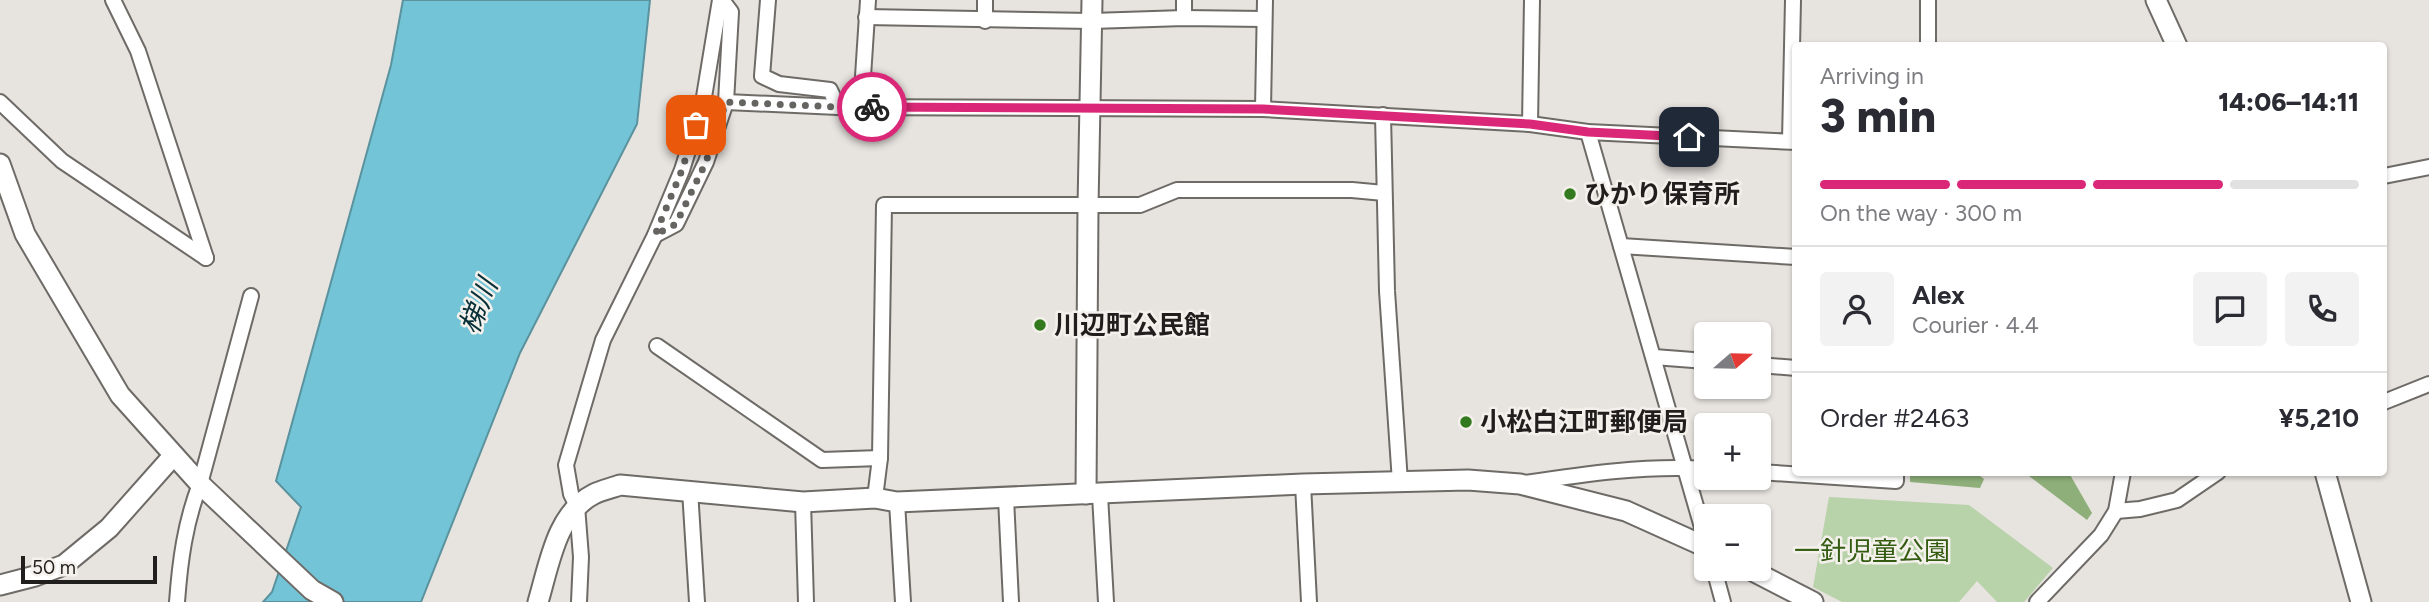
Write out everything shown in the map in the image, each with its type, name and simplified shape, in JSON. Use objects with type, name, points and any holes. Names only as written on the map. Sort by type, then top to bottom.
[{"type":"street","points":[[0,102],[62,161],[206,258],[138,51],[114,0]]},
{"type":"street","points":[[655,235],[676,224],[706,162],[726,102],[731,12],[721,0]]},
{"type":"street","points":[[579,602],[581,556],[577,506],[566,465],[603,340],[655,235],[682,170],[704,103],[721,0]]},
{"type":"street","points":[[768,0],[762,76],[779,84],[830,90],[838,107]]},
{"type":"street","points":[[861,107],[868,0]]},
{"type":"street","points":[[985,0],[985,21]]},
{"type":"street","points":[[1092,0],[1088,206],[1093,494],[1106,602]]},
{"type":"street","points":[[1184,0],[1184,18]]},
{"type":"street","points":[[1263,109],[1265,0]]},
{"type":"street","points":[[1530,124],[1532,0]]},
{"type":"street","points":[[1793,0],[1793,42]]},
{"type":"street","points":[[1928,0],[1928,42]]},
{"type":"street","points":[[2156,0],[2175,42]]},
{"type":"street","points":[[866,17],[985,21],[1264,19]]},
{"type":"street","points":[[726,102],[838,107],[1263,109],[1530,124],[1588,132],[1792,141]]},
{"type":"street","points":[[1383,115],[1387,290],[1400,482]]},
{"type":"street","points":[[1588,132],[1696,504]]},
{"type":"street","points":[[2387,175],[2429,167]]},
{"type":"street","points":[[2,175],[25,234],[120,395],[200,484],[312,590],[332,602]]},
{"type":"street","points":[[875,499],[880,458],[884,205],[1140,205],[1177,190],[1352,190],[1384,193]]},
{"type":"street","points":[[1621,246],[1792,257]]},
{"type":"street","points":[[177,602],[180,563],[189,514],[200,484],[251,296]]},
{"type":"street","points":[[657,346],[822,460],[880,458]]},
{"type":"street","points":[[1654,357],[1694,360]]},
{"type":"street","points":[[1771,366],[1792,368]]},
{"type":"street","points":[[2387,401],[2429,384]]},
{"type":"street","points":[[0,585],[36,576],[64,565],[109,528],[173,456]]},
{"type":"street","points":[[1520,484],[1595,473],[1694,468]]},
{"type":"street","points":[[1771,473],[1792,474]]},
{"type":"street","points":[[1820,476],[1896,481],[1896,476]]},
{"type":"street","points":[[2037,602],[2101,535],[2116,511],[2122,476]]},
{"type":"street","points":[[2116,511],[2140,509],[2177,500],[2212,476]]},
{"type":"street","points":[[2326,476],[2361,602]]},
{"type":"street","points":[[538,602],[561,530],[577,506],[593,494],[620,485],[803,502],[875,499],[897,502],[1303,484],[1468,480],[1520,484],[1626,511],[1694,542]]},
{"type":"street","points":[[1303,484],[1309,602]]},
{"type":"street","points":[[690,490],[696,602]]},
{"type":"street","points":[[1006,498],[1011,602]]},
{"type":"street","points":[[803,502],[806,602]]},
{"type":"street","points":[[897,502],[903,602]]},
{"type":"street","points":[[1771,580],[1813,602]]},
{"type":"street","points":[[1717,581],[1723,602]]},
{"type":"green space","points":[[1910,476],[1980,476],[1984,479],[1980,488],[1910,482]]},
{"type":"green space","points":[[2029,476],[2071,476],[2092,513],[2087,520]]},
{"type":"green space","name":"一針児童公園","points":[[1829,497],[1969,505],[2053,568],[2024,602],[1997,602],[1977,581],[1959,602],[1842,602],[1813,587]]},
{"type":"water","name":"梯川","points":[[403,0],[650,0],[637,124],[520,353],[421,602],[263,602],[272,592],[301,507],[276,481],[391,65]]},
{"type":"way so far","points":[[696,125],[682,170],[655,235],[676,224],[706,162],[726,102],[872,107]]},
{"type":"place","name":"ひかり保育所","points":[[1570,194]]},
{"type":"place","name":"川辺町公民館","points":[[1040,325]]},
{"type":"place","name":"小松白江町郵便局","points":[[1466,422]]},
{"type":"route","points":[[872,107],[1263,109],[1530,124],[1588,132],[1689,137]]}]
